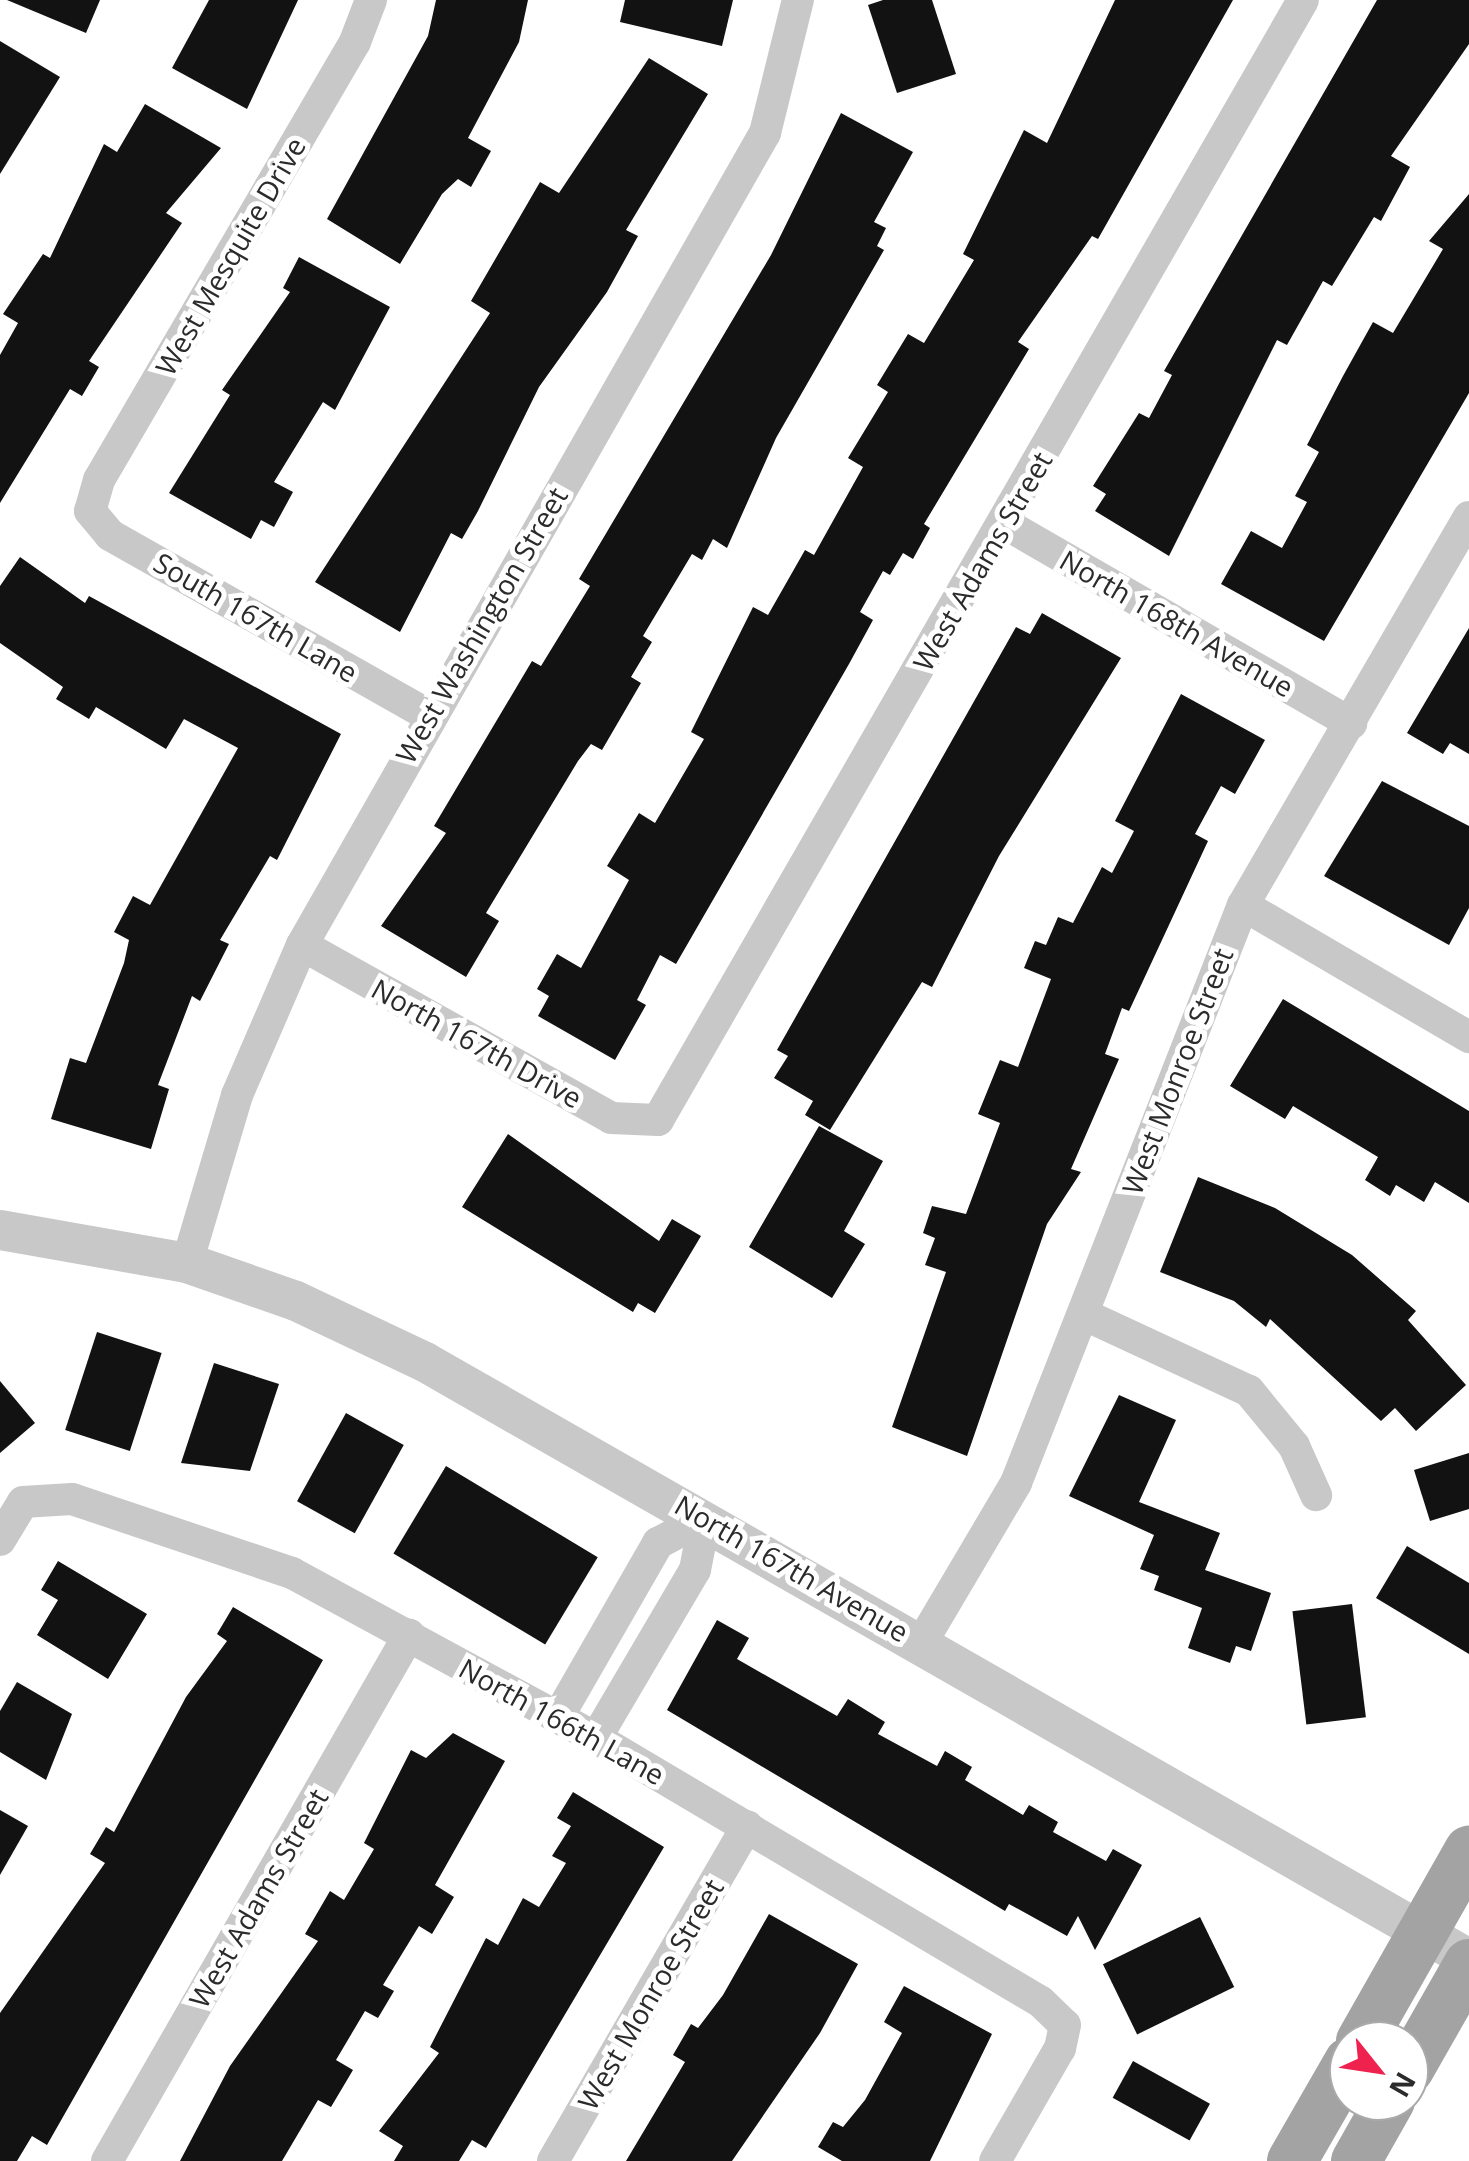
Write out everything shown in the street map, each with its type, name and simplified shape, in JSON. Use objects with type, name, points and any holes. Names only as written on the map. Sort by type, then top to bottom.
[{"type":"main road","points":[[1373,2021],[1469,1851]]},
{"type":"main road","points":[[1429,2033],[1469,1962]]},
{"type":"main road","points":[[1292,2161],[1329,2097]]},
{"type":"main road","points":[[1356,2161],[1379,2121]]},
{"type":"street","name":"West Mesquite Drive","points":[[90,512],[98,480],[371,0]]},
{"type":"street","name":"West Washington Street","points":[[187,1263],[237,1095],[302,945],[428,715],[765,133],[798,0]]},
{"type":"street","name":"West Adams Street","points":[[658,1120],[1303,0]]},
{"type":"street","name":"South 167th Lane","points":[[90,512],[110,535],[428,715]]},
{"type":"street","name":"West Monroe Street","points":[[922,1642],[994,1528],[1084,1314],[1243,906],[1351,723],[1457,567],[1469,517]]},
{"type":"street","name":"North 168th Avenue","points":[[1004,523],[1351,723]]},
{"type":"street","points":[[1243,906],[1469,1037]]},
{"type":"street","name":"North 167th Drive","points":[[302,945],[611,1118],[658,1120]]},
{"type":"street","name":"North 167th Avenue","points":[[0,1230],[86,1239],[187,1263],[425,1362],[922,1642],[1424,1932],[1469,1962]]},
{"type":"street","points":[[1084,1314],[1250,1391],[1294,1446],[1316,1495]]},
{"type":"street","name":"North 166th Lane","points":[[0,1540],[23,1502],[72,1499],[292,1573],[596,1738],[1041,2002],[1065,2026],[995,2161]]},
{"type":"street","points":[[558,1717],[658,1544],[705,1518]]},
{"type":"street","points":[[596,1738],[695,1570],[705,1518]]},
{"type":"street","name":"West Adams Street","points":[[107,2161],[410,1636]]},
{"type":"street","name":"West Monroe Street","points":[[553,2161],[747,1826]]},
{"type":"building","points":[[7,0],[100,0],[86,33]]},
{"type":"building","points":[[209,0],[298,0],[247,109],[172,68]]},
{"type":"building","points":[[436,0],[528,0],[519,42],[468,138],[491,151],[471,187],[458,179],[442,194],[400,264],[327,219],[428,36]]},
{"type":"building","points":[[625,0],[733,0],[722,46],[620,22]]},
{"type":"building","points":[[883,0],[932,0],[956,74],[897,93],[868,5]]},
{"type":"building","points":[[1115,0],[1233,0],[1098,239],[1092,236],[1018,342],[1029,349],[924,524],[930,528],[913,559],[903,553],[890,575],[883,571],[860,612],[873,620],[849,664],[676,964],[660,955],[637,1000],[646,1005],[615,1060],[538,1016],[549,996],[537,989],[557,954],[581,968],[629,880],[607,866],[639,813],[655,823],[704,739],[691,732],[753,607],[768,615],[805,550],[814,555],[863,467],[848,458],[888,392],[877,385],[908,334],[924,343],[974,260],[963,254],[1024,130],[1047,143]]},
{"type":"building","points":[[1377,0],[1469,0],[1469,44],[1391,156],[1410,167],[1381,221],[1374,217],[1332,286],[1323,281],[1287,345],[1277,340],[1169,556],[1095,511],[1106,494],[1093,486],[1139,413],[1149,418],[1172,375],[1164,371]]},
{"type":"building","points":[[0,41],[60,77],[0,174]]},
{"type":"building","points":[[649,58],[708,94],[626,230],[638,236],[607,292],[539,387],[478,511],[462,539],[451,533],[400,632],[315,582],[490,313],[471,301],[540,182],[559,193]]},
{"type":"building","points":[[145,104],[221,148],[166,213],[182,223],[89,361],[99,367],[82,396],[70,389],[0,503],[0,355],[18,323],[3,314],[43,254],[50,258],[104,144],[117,152]]},
{"type":"building","points":[[841,113],[913,152],[874,222],[886,228],[877,246],[884,250],[776,438],[727,548],[713,539],[702,560],[692,554],[643,636],[652,642],[631,677],[641,683],[602,750],[591,744],[578,761],[486,913],[499,921],[466,977],[381,926],[446,833],[434,826],[532,661],[541,666],[590,586],[579,579],[771,255]]},
{"type":"building","points":[[1469,194],[1469,393],[1324,641],[1221,584],[1251,531],[1282,548],[1307,502],[1295,496],[1319,452],[1307,445],[1343,376],[1373,322],[1393,333],[1443,249],[1429,241]]},
{"type":"building","points":[[299,257],[390,307],[335,410],[323,402],[274,482],[293,492],[274,527],[261,520],[251,539],[169,493],[230,395],[222,390],[290,292],[283,288]]},
{"type":"building","points":[[20,557],[85,603],[89,596],[341,734],[277,860],[270,856],[220,940],[229,944],[200,1001],[192,996],[158,1085],[169,1089],[151,1149],[51,1119],[70,1058],[86,1063],[124,963],[129,940],[114,932],[133,896],[150,905],[238,748],[184,719],[166,749],[96,707],[89,719],[56,699],[63,687],[0,643],[0,586]]},
{"type":"building","points":[[1042,613],[1121,658],[999,856],[932,987],[922,982],[830,1130],[805,1115],[813,1101],[774,1078],[788,1056],[777,1050],[1016,627],[1030,634]]},
{"type":"building","points":[[1469,628],[1469,754],[1450,743],[1443,754],[1407,733]]},
{"type":"building","points":[[1181,694],[1265,740],[1235,794],[1221,786],[1195,834],[1208,841],[1129,1011],[1122,1008],[1105,1054],[1119,1059],[1071,1169],[1081,1172],[1047,1224],[967,1456],[892,1427],[946,1272],[925,1265],[935,1238],[923,1233],[932,1206],[966,1214],[1000,1123],[978,1114],[1000,1060],[1018,1067],[1051,979],[1024,968],[1035,941],[1046,945],[1058,917],[1073,923],[1102,867],[1112,873],[1134,831],[1115,821]]},
{"type":"building","points":[[1382,781],[1469,826],[1469,908],[1449,945],[1324,876]]},
{"type":"building","points":[[1283,999],[1469,1111],[1469,1203],[1435,1182],[1424,1202],[1396,1185],[1390,1196],[1365,1180],[1378,1157],[1293,1106],[1285,1119],[1230,1086]]},
{"type":"building","points":[[819,1126],[883,1161],[844,1231],[865,1244],[832,1298],[749,1247]]},
{"type":"building","points":[[508,1134],[659,1241],[672,1219],[701,1236],[655,1313],[638,1303],[633,1312],[462,1207]]},
{"type":"building","points":[[1198,1177],[1275,1208],[1352,1255],[1416,1311],[1408,1320],[1466,1385],[1416,1431],[1395,1408],[1381,1421],[1270,1319],[1266,1327],[1234,1301],[1160,1272]]},
{"type":"building","points":[[97,1332],[162,1353],[130,1451],[65,1430]]},
{"type":"building","points":[[214,1363],[279,1384],[250,1471],[181,1463]]},
{"type":"building","points":[[0,1381],[35,1423],[0,1453]]},
{"type":"building","points":[[1119,1395],[1176,1420],[1139,1502],[1220,1533],[1205,1570],[1271,1593],[1251,1651],[1236,1646],[1230,1663],[1188,1648],[1202,1608],[1154,1590],[1159,1576],[1140,1569],[1154,1535],[1069,1496]]},
{"type":"building","points":[[346,1413],[404,1445],[355,1533],[297,1501]]},
{"type":"building","points":[[1469,1453],[1469,1509],[1430,1521],[1414,1470]]},
{"type":"building","points":[[446,1466],[598,1557],[545,1645],[393,1553]]},
{"type":"building","points":[[1407,1546],[1469,1583],[1469,1654],[1376,1598]]},
{"type":"building","points":[[58,1561],[147,1614],[108,1679],[37,1635],[58,1600],[41,1590]]},
{"type":"building","points":[[1352,1604],[1366,1717],[1306,1724],[1292,1611]]},
{"type":"building","points":[[233,1607],[323,1660],[47,2145],[32,2136],[17,2161],[0,2161],[0,2013],[105,1863],[90,1854],[106,1827],[114,1832],[186,1697],[227,1641],[217,1634]]},
{"type":"building","points":[[717,1620],[749,1638],[737,1659],[837,1716],[848,1699],[885,1722],[878,1734],[937,1766],[945,1751],[972,1767],[965,1780],[1023,1815],[1029,1805],[1058,1822],[1053,1832],[1106,1861],[1113,1849],[1142,1865],[1095,1950],[1078,1916],[1067,1936],[1009,1904],[1005,1911],[667,1710]]},
{"type":"building","points":[[17,1682],[72,1714],[46,1780],[0,1752],[0,1711]]},
{"type":"building","points":[[453,1733],[505,1761],[435,1885],[454,1897],[432,1934],[419,1926],[383,1985],[394,1991],[378,2018],[365,2011],[336,2060],[353,2070],[331,2107],[318,2100],[282,2161],[180,2161],[230,2066],[318,1941],[305,1934],[330,1891],[344,1900],[374,1849],[364,1843],[411,1750],[426,1758]]},
{"type":"building","points":[[573,1792],[664,1847],[486,2148],[472,2140],[459,2161],[394,2161],[403,2146],[379,2131],[439,2053],[430,2047],[486,1938],[498,1945],[523,1898],[539,1907],[566,1863],[552,1856],[571,1826],[557,1818]]},
{"type":"building","points":[[0,1810],[28,1826],[0,1875]]},
{"type":"building","points":[[769,1914],[858,1964],[820,2033],[732,2161],[626,2161],[685,2062],[673,2055],[691,2024],[698,2028],[723,1995]]},
{"type":"building","points":[[1200,1917],[1234,1987],[1137,2034],[1103,1964]]},
{"type":"building","points":[[904,1986],[992,2034],[930,2161],[842,2161],[818,2147],[833,2122],[843,2127],[865,2100],[902,2033],[884,2022]]},
{"type":"building","points":[[1133,2061],[1210,2104],[1190,2140],[1113,2098]]}]
